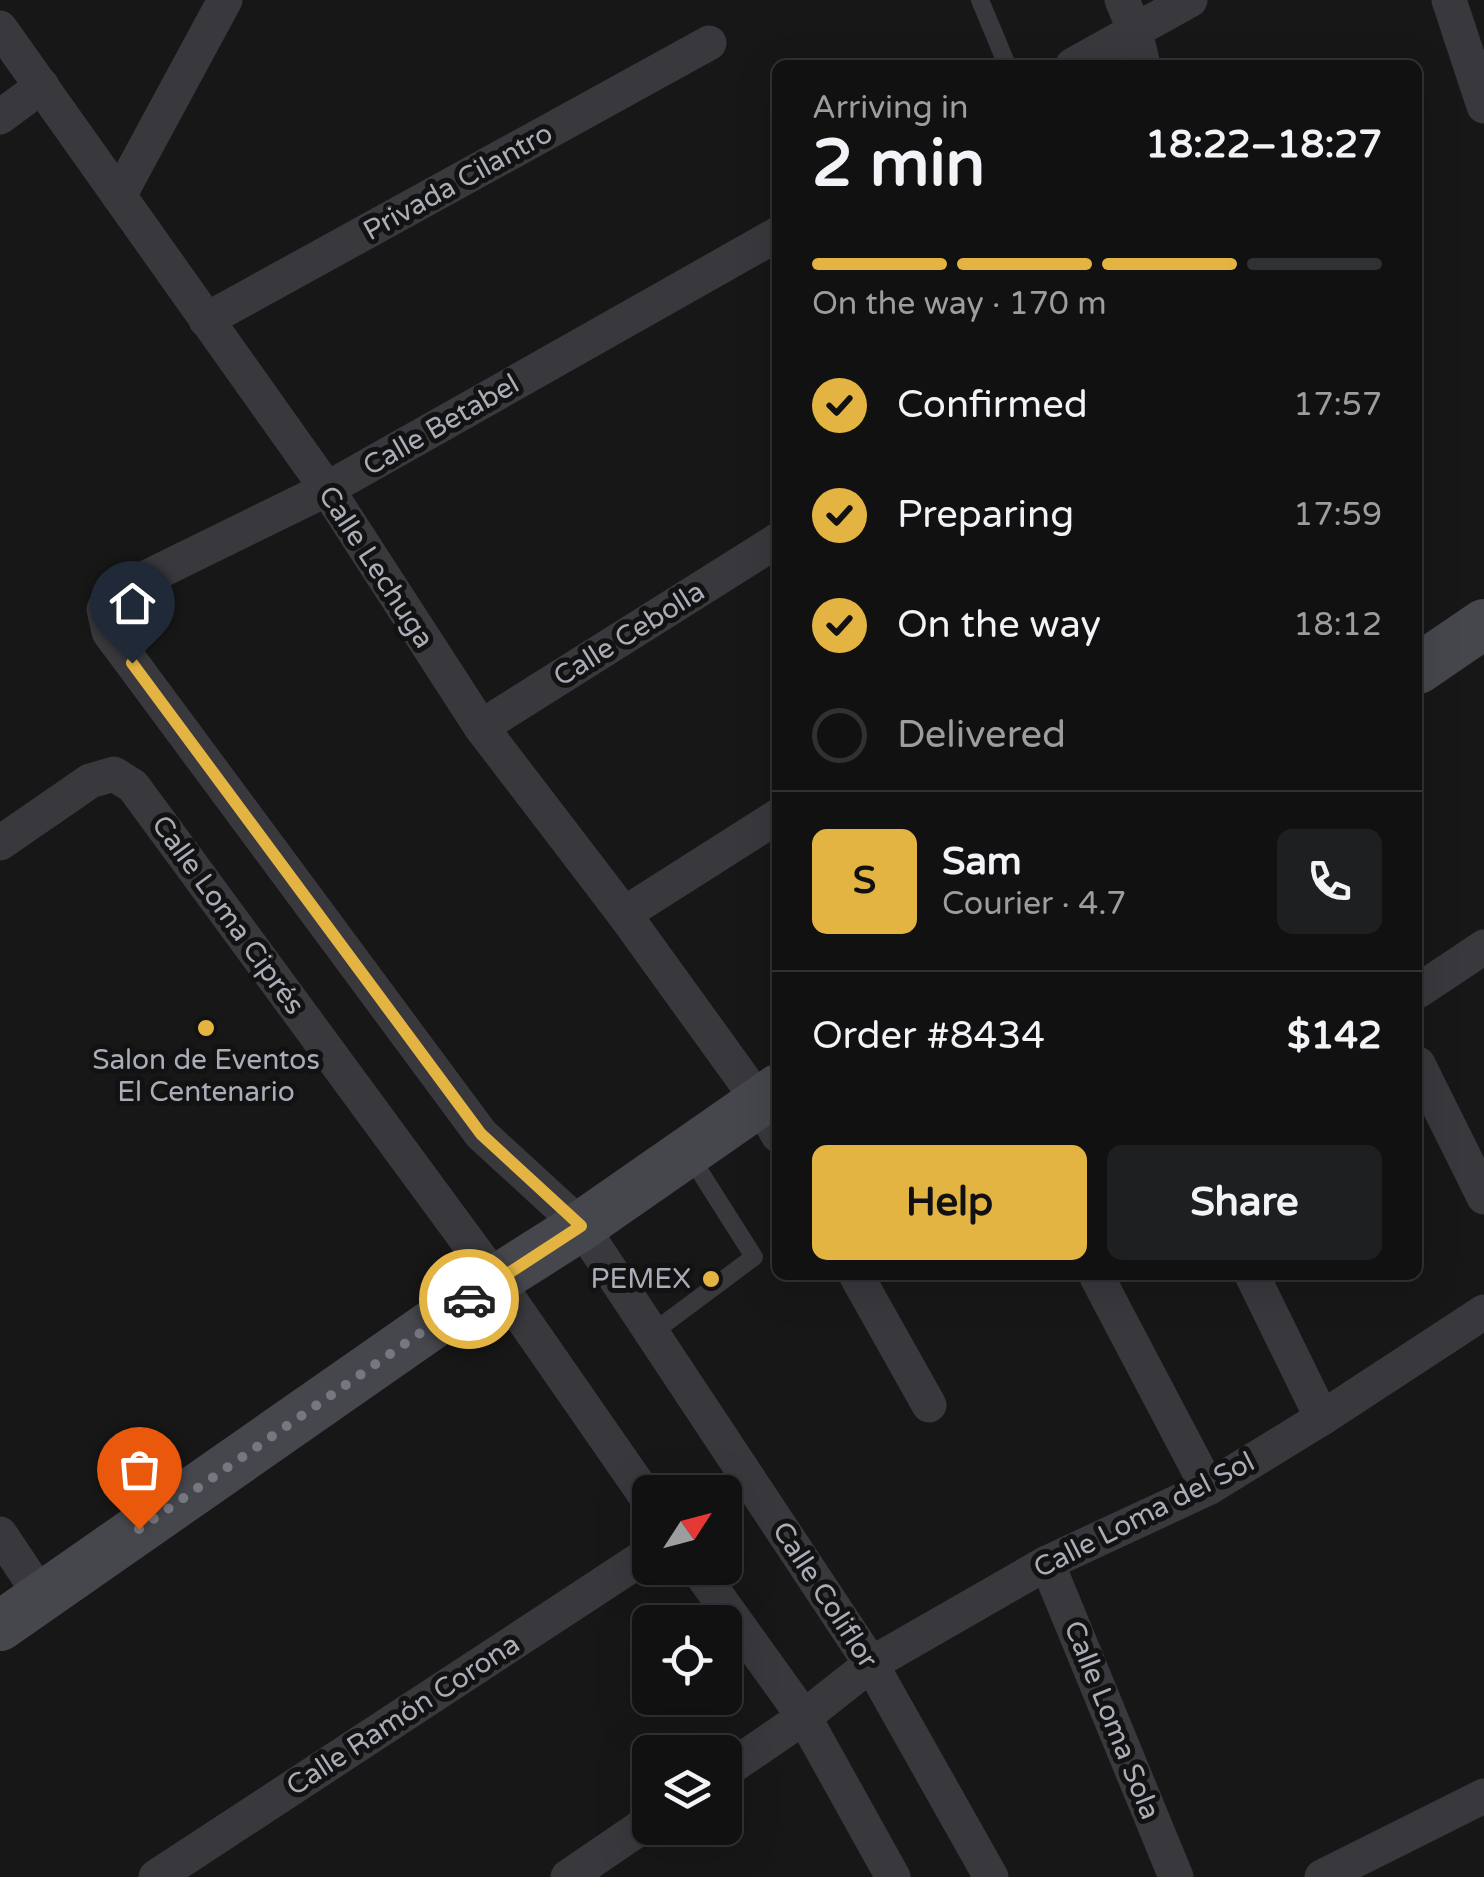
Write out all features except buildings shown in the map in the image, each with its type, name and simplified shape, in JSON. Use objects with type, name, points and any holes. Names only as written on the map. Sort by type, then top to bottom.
[{"type":"street","points":[[119,196],[225,0]]},
{"type":"street","points":[[1082,60],[1190,0]]},
{"type":"street","points":[[1449,0],[1484,106]]},
{"type":"street","name":"Calle Lechuga","points":[[0,28],[327,490],[481,727],[771,1108]]},
{"type":"street","name":"Privada Cilantro","points":[[206,320],[709,43]]},
{"type":"street","points":[[0,117],[42,86]]},
{"type":"street","name":"Calle Betabel","points":[[104,608],[113,594],[327,490],[772,237]]},
{"type":"street","name":"Calle Cebolla","points":[[481,727],[772,544]]},
{"type":"street","name":"Calle Coliflor","points":[[104,608],[108,632],[481,1134],[581,1226],[871,1664],[991,1877]]},
{"type":"street","points":[[1422,666],[1484,624]]},
{"type":"street","name":"Calle Loma Ciprés","points":[[5,828],[90,781],[114,774],[133,786],[496,1280],[632,1476]]},
{"type":"street","points":[[624,914],[772,820]]},
{"type":"street","points":[[1422,988],[1484,947]]},
{"type":"street","points":[[1422,1072],[1484,1196]]},
{"type":"street","points":[[0,1626],[688,1151],[771,1108]]},
{"type":"street","points":[[859,1280],[928,1406]]},
{"type":"street","points":[[1099,1280],[1208,1488]]},
{"type":"street","points":[[1254,1280],[1322,1418]]},
{"type":"street","name":"Calle Loma del Sol","points":[[742,1759],[804,1717],[871,1664],[1047,1563],[1208,1488],[1484,1312]]},
{"type":"street","points":[[0,1534],[42,1597]]},
{"type":"street","name":"Calle Loma Sola","points":[[1047,1563],[1176,1877]]},
{"type":"street","name":"Calle Ramón Corona","points":[[156,1877],[632,1565]]},
{"type":"street","points":[[709,1585],[804,1717],[893,1877]]},
{"type":"street","points":[[1322,1877],[1484,1796]]},
{"type":"street","points":[[568,1877],[632,1834]]},
{"type":"lane","points":[[980,0],[1005,60]]},
{"type":"lane","points":[[652,1332],[754,1256],[688,1151]]},
{"type":"way so far","points":[[139,1529],[469,1299]]},
{"type":"place","name":"Salon de Eventos El Centenario","points":[[206,1028]]},
{"type":"place","name":"PEMEX","points":[[711,1279]]},
{"type":"route","points":[[132,663],[481,1134],[581,1226],[469,1299]]}]
